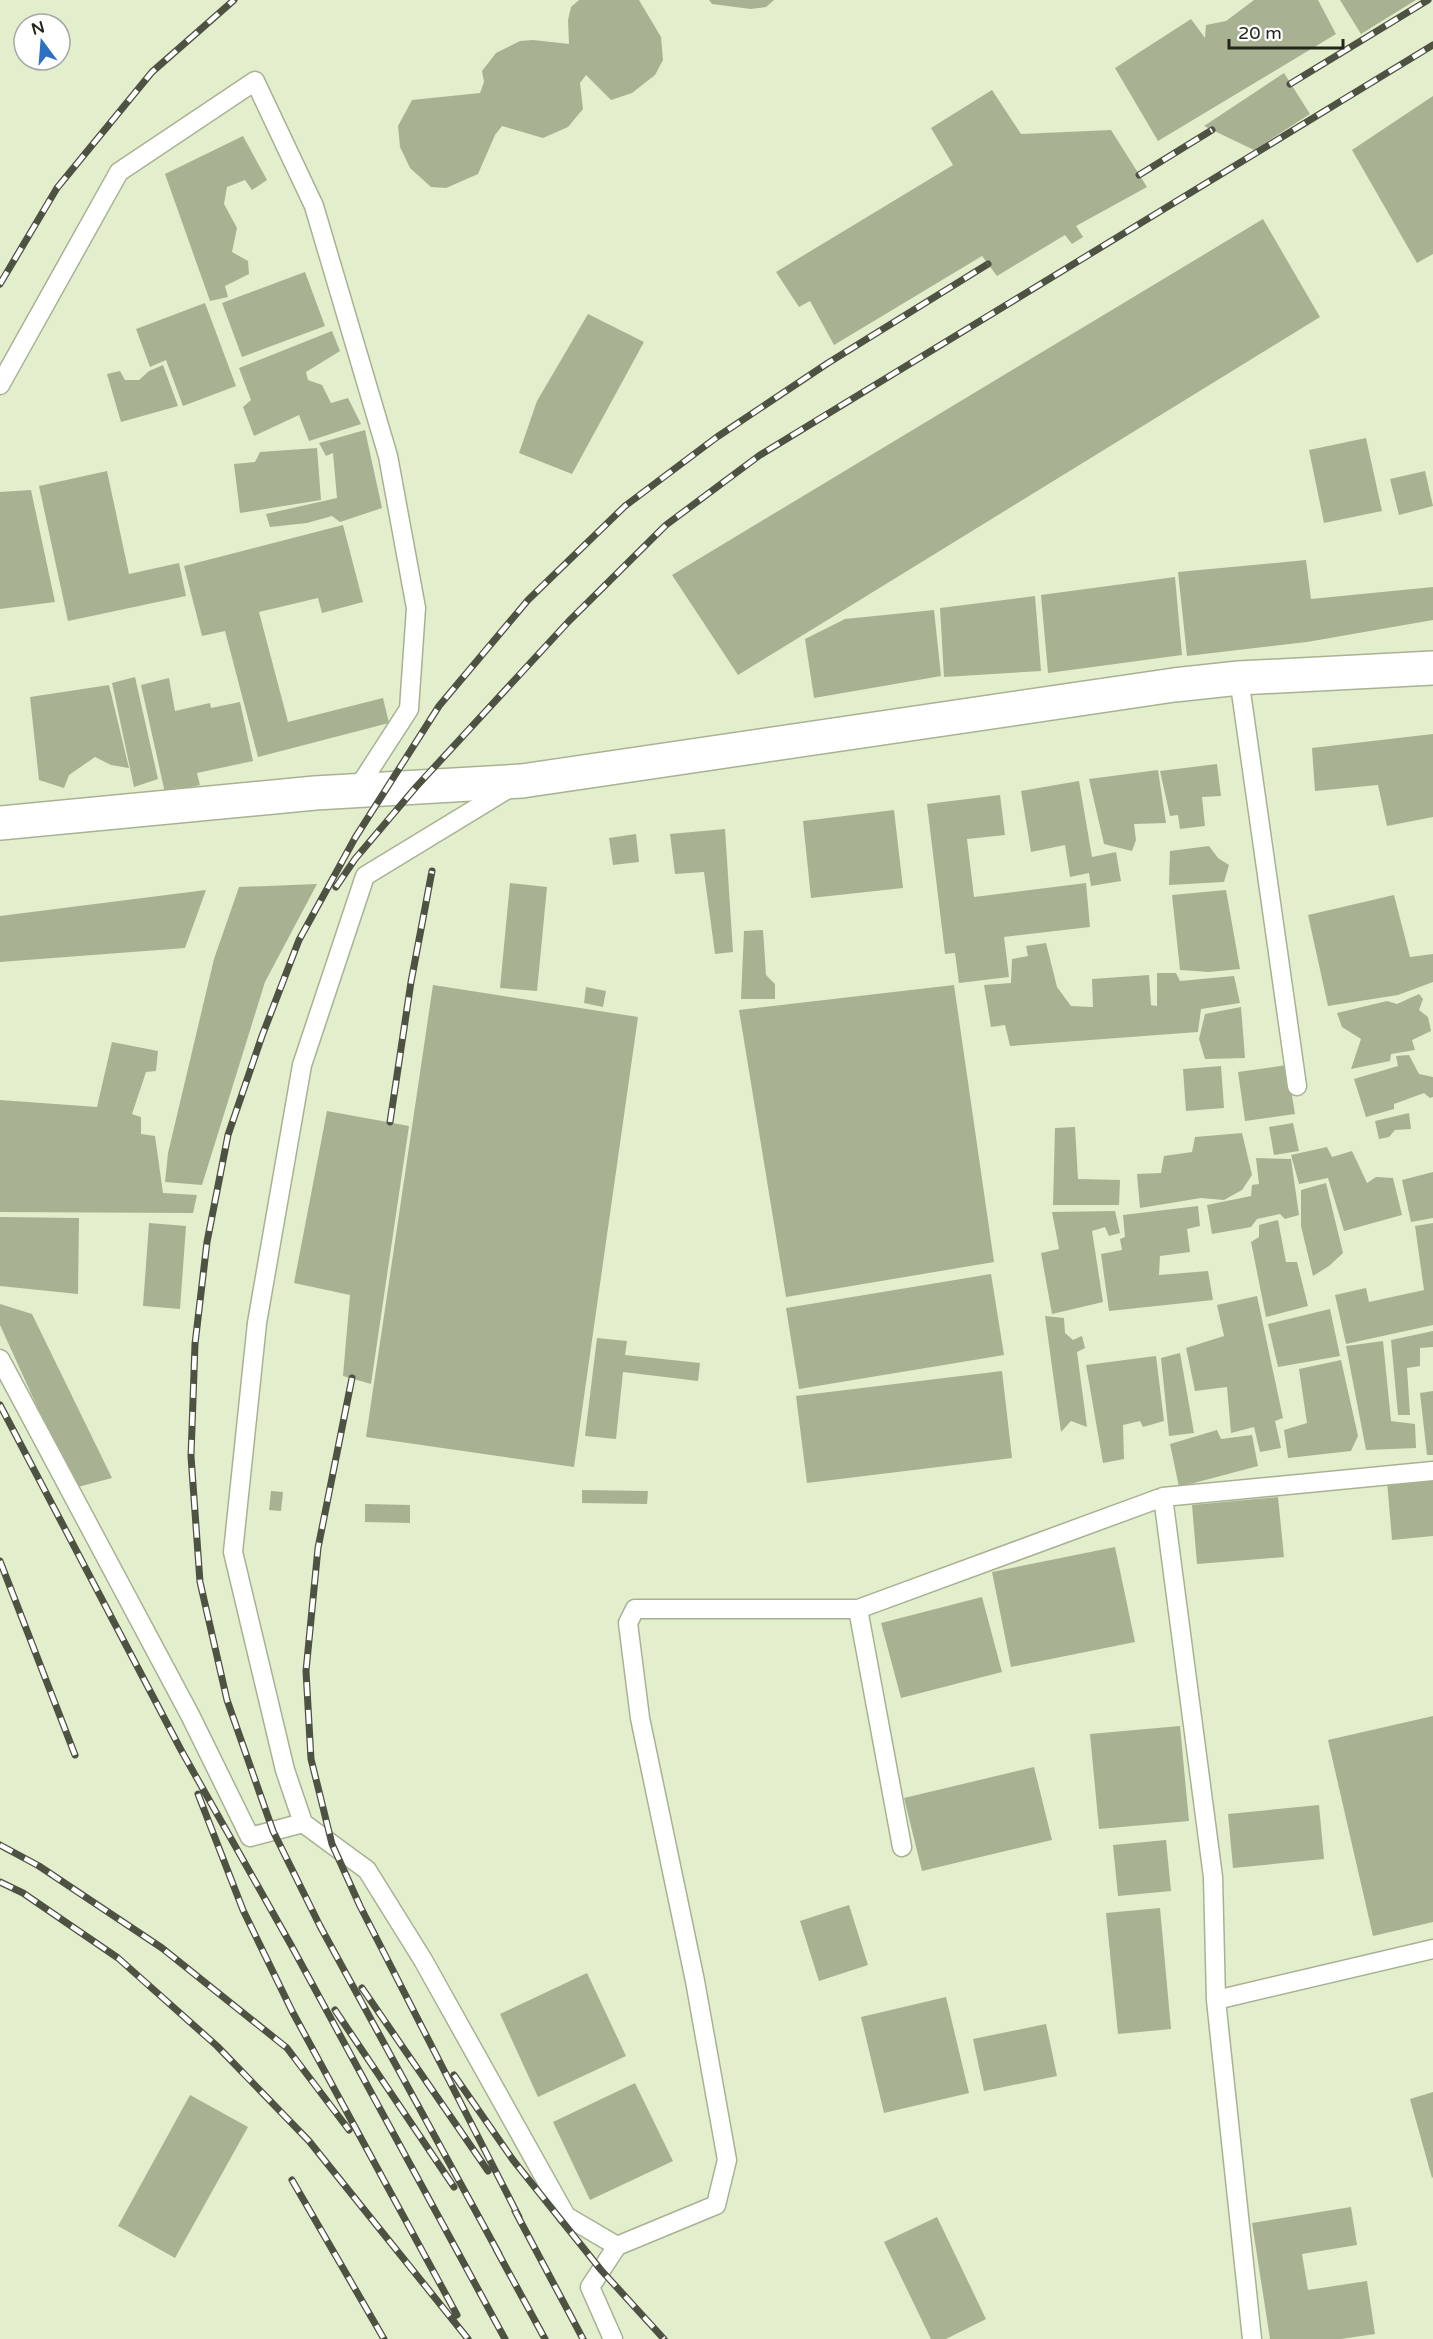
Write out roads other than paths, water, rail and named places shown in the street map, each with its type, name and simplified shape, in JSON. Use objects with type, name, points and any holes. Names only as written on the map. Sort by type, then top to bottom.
[{"type":"street","points":[[0,823],[356,790],[522,781],[1173,685],[1239,678],[1433,668]]},
{"type":"lane","points":[[0,385],[120,172],[255,81],[314,206],[388,456],[416,608],[409,709],[356,790]]},
{"type":"lane","points":[[1239,678],[1297,1086]]},
{"type":"lane","points":[[522,781],[365,876],[302,1065],[257,1323],[233,1552],[285,1770],[303,1823],[368,1870],[423,1960],[566,2216],[616,2246]]},
{"type":"lane","points":[[0,1359],[190,1715],[250,1837],[303,1823]]},
{"type":"lane","points":[[613,2339],[591,2287],[616,2246],[716,2205],[727,2160],[695,1981],[640,1718],[628,1623],[635,1609],[858,1609],[1163,1497],[1433,1471]]},
{"type":"lane","points":[[1163,1497],[1213,1878],[1216,2000],[1252,2339]]},
{"type":"lane","points":[[858,1609],[902,1847]]},
{"type":"lane","points":[[1216,2000],[1433,1950]]},
{"type":"railway","points":[[0,284],[57,188],[152,72],[234,0]]},
{"type":"railway","points":[[1290,84],[1428,0]]},
{"type":"railway","points":[[336,887],[355,859],[416,787],[569,621],[666,525],[760,455],[1433,45]]},
{"type":"railway","points":[[1139,175],[1212,130]]},
{"type":"railway","points":[[499,2254],[320,1926],[273,1831],[227,1700],[200,1582],[191,1456],[195,1344],[207,1242],[228,1135],[262,1036],[299,940],[355,838],[439,706],[528,600],[625,506],[717,437],[828,363],[988,264]]},
{"type":"railway","points":[[390,1122],[411,982],[432,871]]},
{"type":"railway","points":[[352,1378],[318,1548],[306,1671],[311,1759],[332,1844],[360,1906],[519,2217]]},
{"type":"railway","points":[[0,1405],[181,1750],[291,1945],[505,2339]]},
{"type":"railway","points":[[0,1561],[75,1755]]},
{"type":"railway","points":[[198,1794],[243,1910],[292,2011],[457,2315]]},
{"type":"railway","points":[[0,1845],[39,1866],[162,1948],[287,2048],[349,2130]]},
{"type":"railway","points":[[0,1882],[23,1893],[118,1958],[217,2046],[309,2141],[468,2339]]},
{"type":"railway","points":[[362,1988],[488,2171]]},
{"type":"railway","points":[[335,2010],[454,2187]]},
{"type":"railway","points":[[454,2075],[513,2160],[601,2270],[664,2339]]},
{"type":"railway","points":[[292,2180],[384,2339]]},
{"type":"railway","points":[[515,2211],[583,2339]]},
{"type":"railway","points":[[496,2249],[545,2339]]}]
